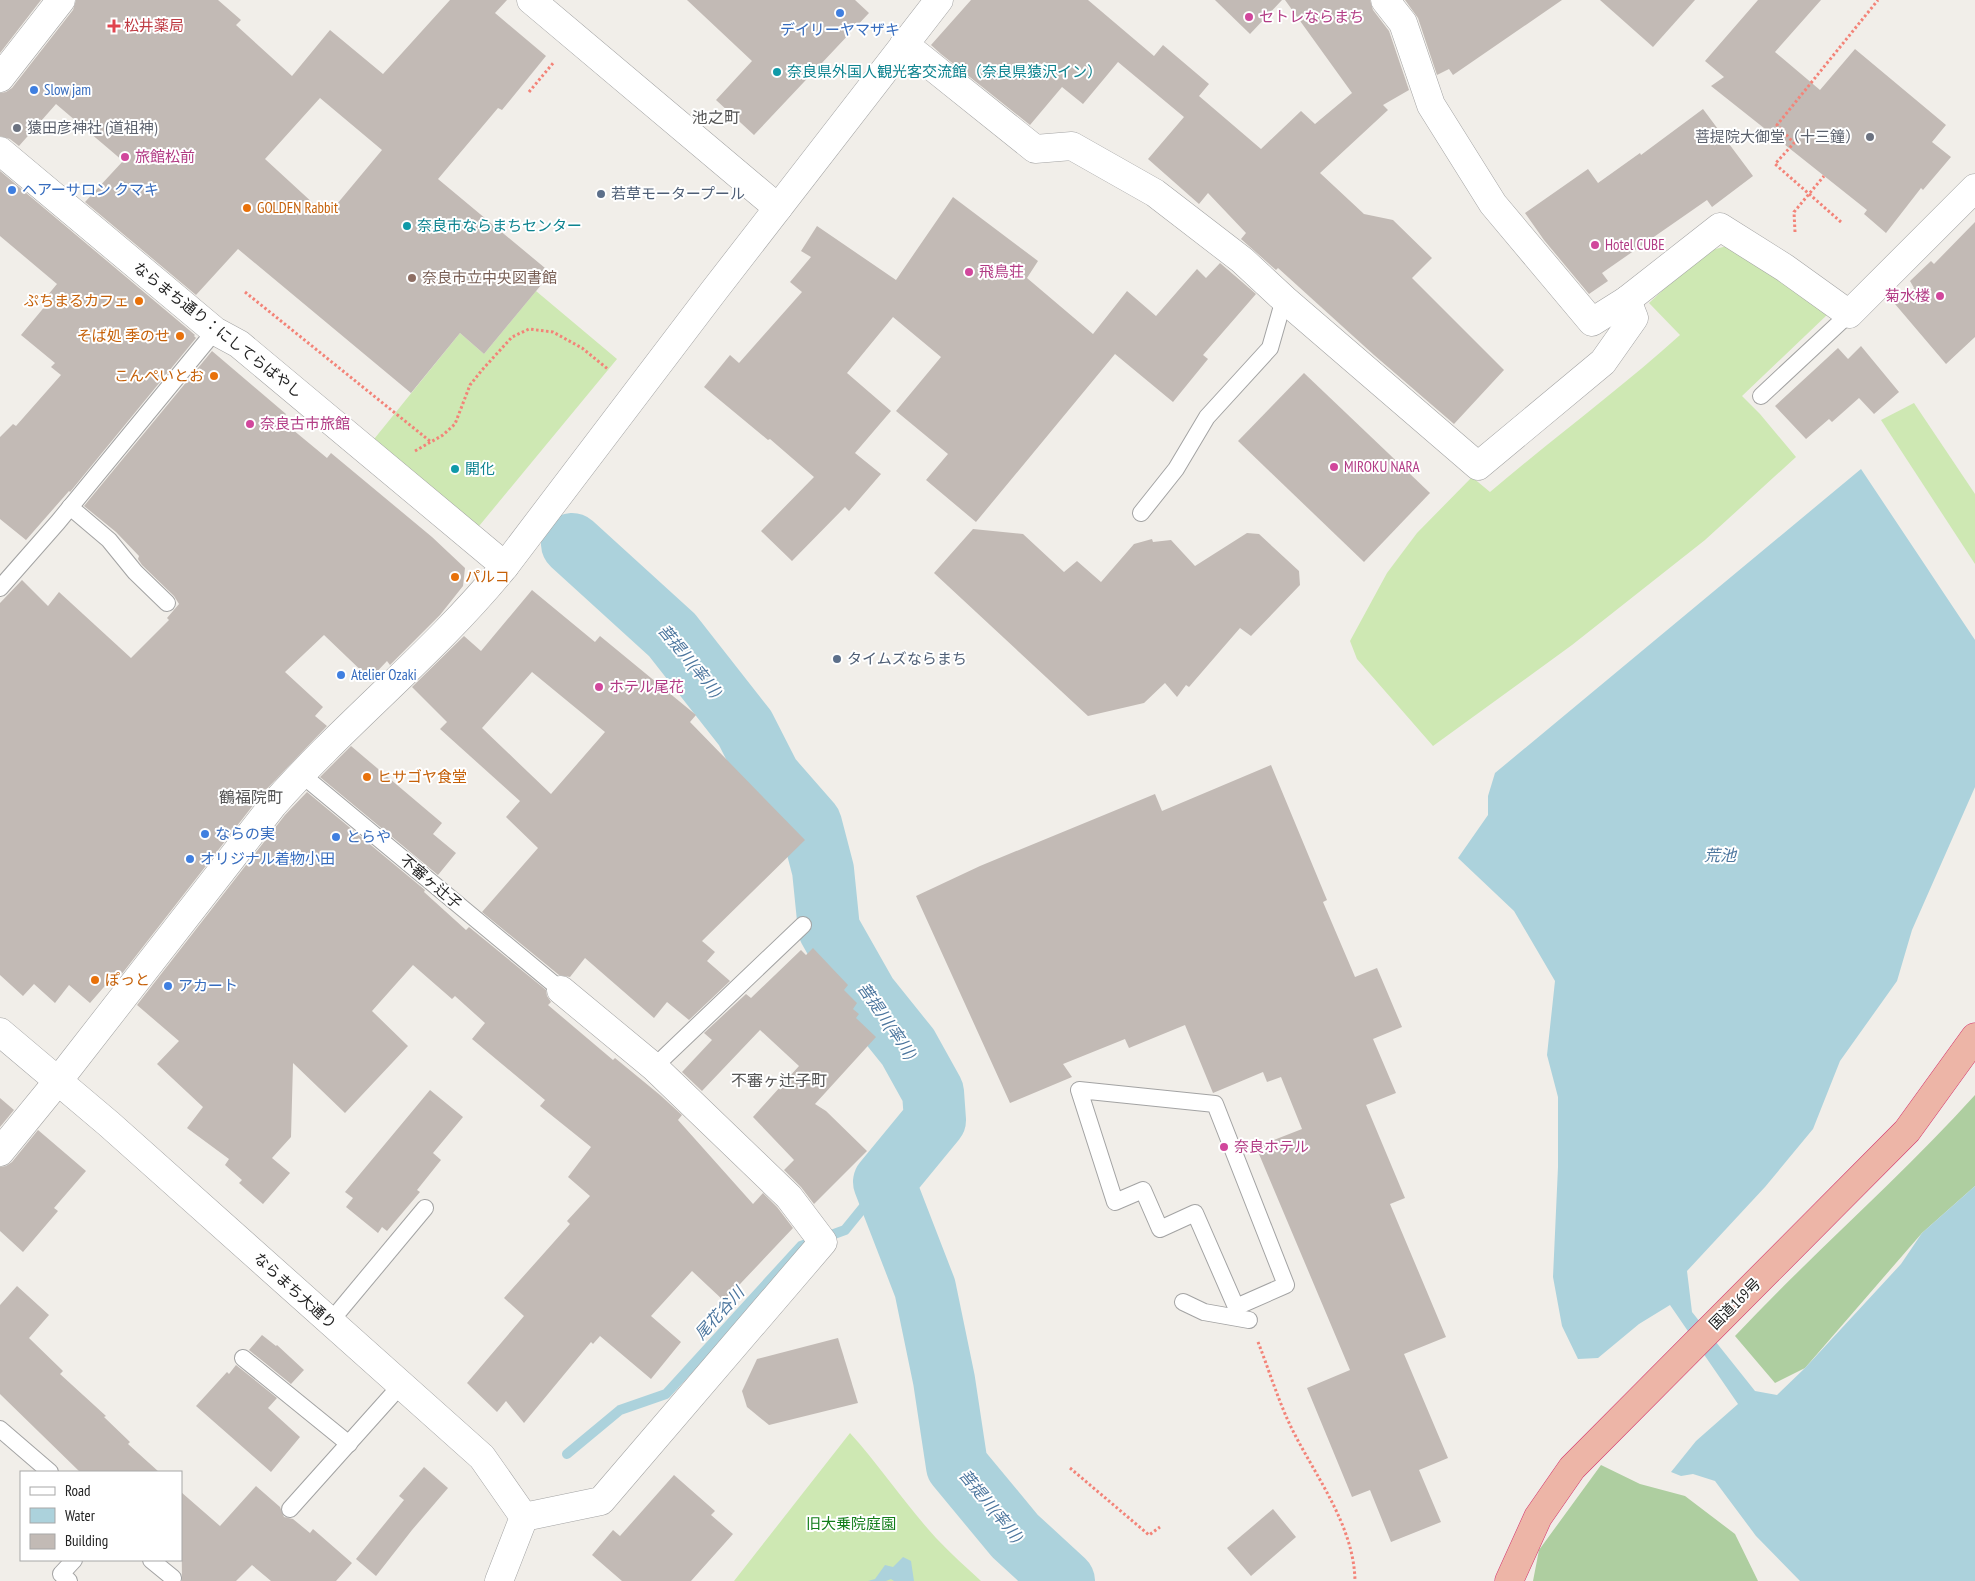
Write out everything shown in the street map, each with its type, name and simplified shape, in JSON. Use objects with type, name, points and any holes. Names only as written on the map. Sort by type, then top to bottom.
[{"type":"highway","name":"国道169号","points":[[1509,1581],[1538,1517],[1572,1468],[1906,1131],[1975,1036]]},
{"type":"street","points":[[0,78],[61,0]]},
{"type":"street","points":[[531,0],[778,208]]},
{"type":"street","points":[[0,1152],[58,1081],[273,805],[301,774],[477,601],[939,0]]},
{"type":"street","points":[[1385,0],[1403,23],[1431,105],[1493,204],[1592,322],[1627,300],[1720,227],[1785,268],[1849,314],[1975,188]]},
{"type":"street","points":[[904,44],[1035,149],[1072,146],[1155,193],[1242,260],[1284,299],[1478,466],[1603,362],[1634,318],[1627,300]]},
{"type":"street","name":"ならまち通り：にしてらばやし","points":[[0,152],[216,331],[239,344],[505,566]]},
{"type":"street","points":[[499,1581],[524,1517],[601,1501],[823,1242],[789,1197],[654,1067],[561,990]]},
{"type":"street","name":"ならまち大通り","points":[[0,1032],[58,1081],[482,1457],[524,1517]]},
{"type":"lane","points":[[1141,513],[1176,469],[1207,417],[1270,348],[1284,299]]},
{"type":"lane","points":[[1761,396],[1849,314]]},
{"type":"lane","points":[[0,588],[216,331]]},
{"type":"lane","points":[[70,507],[109,540],[135,572],[167,603]]},
{"type":"lane","name":"不審ヶ辻子","points":[[301,774],[561,990]]},
{"type":"lane","points":[[654,1067],[803,925]]},
{"type":"lane","points":[[1079,1090],[1215,1104],[1286,1286],[1236,1307],[1196,1213],[1160,1228],[1143,1190],[1115,1202],[1079,1090]]},
{"type":"lane","points":[[330,1322],[425,1208]]},
{"type":"lane","points":[[1183,1302],[1204,1312],[1249,1320]]},
{"type":"lane","points":[[243,1358],[349,1444]]},
{"type":"lane","points":[[290,1509],[401,1385]]},
{"type":"lane","points":[[0,1429],[49,1471]]},
{"type":"lane","points":[[69,1581],[62,1574],[73,1561]]},
{"type":"lane","points":[[152,1561],[173,1578]]},
{"type":"path","points":[[1841,222],[1775,164],[1794,143],[1777,125],[1878,0]]},
{"type":"path","points":[[529,92],[559,56]]},
{"type":"path","points":[[1795,232],[1794,212],[1824,176]]},
{"type":"path","points":[[245,292],[431,442]]},
{"type":"path","points":[[410,453],[443,435],[455,424],[470,385],[512,338],[529,330],[553,332],[582,348],[609,370]]},
{"type":"path","points":[[1249,1320],[1291,1426],[1340,1518],[1354,1567],[1355,1581]]},
{"type":"path","points":[[1070,1468],[1149,1535],[1160,1528]]},
{"type":"green space","points":[[1727,246],[1785,280],[1828,314],[1742,396],[1760,414],[1796,457],[1705,540],[1572,645],[1433,746],[1357,659],[1350,641],[1387,573],[1417,533],[1472,477],[1490,492],[1680,335],[1649,303],[1704,252]]},
{"type":"green space","points":[[536,291],[617,359],[470,537],[366,449],[460,333],[484,354]]},
{"type":"green space","points":[[1914,403],[1975,494],[1975,564],[1881,420]]},
{"type":"green space","points":[[1975,1095],[1975,1186],[1922,1233],[1805,1368],[1775,1383],[1735,1336]]},
{"type":"green space","name":"旧大乗院庭園","points":[[850,1433],[936,1538],[981,1581],[734,1581]]},
{"type":"green space","points":[[1601,1465],[1640,1484],[1685,1496],[1735,1534],[1758,1581],[1533,1581],[1539,1550]]},
{"type":"water","name":"荒池","points":[[1861,469],[1975,640],[1975,787],[1912,930],[1897,981],[1840,1061],[1813,1129],[1765,1187],[1687,1271],[1692,1312],[1755,1391],[1777,1395],[1805,1368],[1901,1264],[1922,1233],[1975,1186],[1975,1581],[1800,1581],[1756,1536],[1715,1481],[1693,1474],[1681,1476],[1671,1472],[1696,1441],[1738,1404],[1670,1305],[1639,1324],[1598,1358],[1578,1359],[1562,1326],[1553,1277],[1558,1167],[1558,1097],[1547,1055],[1555,981],[1514,911],[1458,858],[1488,815],[1488,796],[1495,773]]},
{"type":"water","points":[[903,1557],[911,1561],[914,1581],[894,1581],[891,1579],[886,1581],[868,1581],[875,1579],[885,1565],[893,1567]]},
{"type":"building","points":[[0,0],[41,0],[0,53]]},
{"type":"building","points":[[76,0],[218,0],[241,20],[236,25],[292,76],[330,30],[383,74],[450,0],[507,0],[495,13],[546,56],[502,110],[498,108],[438,179],[551,273],[484,354],[460,333],[411,393],[238,249],[196,295],[85,202],[123,161],[56,104],[19,146],[10,139],[0,136],[0,93],[12,88],[73,10]],"holes":[[[320,98],[382,150],[327,216],[265,159]]]},
{"type":"building","name":"奈良県外国人観光客交流館（奈良県猿沢イン）","points":[[687,0],[855,0],[869,13],[754,135],[716,100],[752,61]]},
{"type":"building","points":[[971,0],[1088,0],[1154,56],[1163,45],[1209,84],[1199,96],[1261,149],[1301,111],[1315,124],[1352,93],[1285,0],[1370,0],[1373,10],[1389,31],[1409,90],[1383,105],[1388,110],[1320,173],[1364,214],[1393,220],[1432,258],[1412,278],[1504,370],[1454,424],[1278,268],[1276,270],[1241,239],[1246,233],[1208,193],[1199,204],[1148,159],[1184,117],[1118,62],[1083,104],[1062,87],[1030,125],[941,54],[931,45]]},
{"type":"building","name":"セトレならまち","points":[[1215,0],[1282,0],[1250,34]]},
{"type":"building","points":[[1405,0],[1562,0],[1453,75],[1449,69],[1437,75],[1418,18]]},
{"type":"building","points":[[1600,0],[1695,0],[1653,47]]},
{"type":"building","points":[[1758,0],[1821,0],[1775,52],[1820,90],[1855,49],[1946,125],[1932,142],[1951,157],[1923,190],[1921,188],[1886,233],[1864,214],[1867,210],[1711,86],[1724,77],[1705,61]]},
{"type":"building","name":"Hotel CUBE","points":[[1703,109],[1753,176],[1712,207],[1707,200],[1602,273],[1608,281],[1589,294],[1544,240],[1525,213],[1588,169],[1598,183],[1640,153],[1641,155]]},
{"type":"building","points":[[0,171],[195,335],[196,338],[70,492],[26,540],[0,519],[0,437],[13,424],[16,426],[61,375],[51,367],[55,363],[21,335],[51,299],[47,296],[57,284],[0,236]]},
{"type":"building","points":[[953,197],[1038,261],[1027,278],[1093,334],[1127,291],[1156,316],[1197,269],[1206,278],[1220,263],[1256,294],[1203,355],[1208,359],[1173,402],[1115,354],[976,522],[926,480],[948,454],[896,411],[941,357],[893,317],[847,373],[891,411],[855,453],[881,474],[849,511],[845,507],[792,561],[761,531],[814,477],[770,439],[768,440],[704,387],[730,355],[739,363],[802,292],[790,282],[811,257],[801,251],[817,226],[896,280]]},
{"type":"building","name":"菊水楼","points":[[1975,222],[1975,337],[1946,364],[1895,304],[1914,288],[1910,281],[1931,261],[1934,264]]},
{"type":"building","points":[[1861,346],[1899,392],[1874,414],[1859,398],[1832,422],[1829,419],[1806,439],[1775,406],[1838,348],[1848,359]]},
{"type":"building","points":[[212,351],[286,414],[281,420],[327,458],[331,453],[432,537],[465,568],[463,586],[440,615],[390,665],[387,661],[370,679],[324,635],[285,672],[323,707],[315,716],[327,726],[261,795],[114,984],[110,980],[90,1003],[69,985],[55,1003],[34,984],[23,996],[0,975],[0,603],[22,580],[48,606],[59,592],[131,658],[169,620],[167,618],[179,604],[174,596],[142,565],[138,559],[139,556],[116,532],[84,506]]},
{"type":"building","name":"MIROKU NARA","points":[[1304,373],[1430,493],[1364,562],[1238,441]]},
{"type":"building","points":[[973,529],[1023,534],[1064,572],[1077,561],[1101,582],[1134,544],[1152,539],[1153,542],[1171,540],[1195,566],[1247,533],[1259,534],[1299,571],[1300,585],[1251,636],[1240,628],[1189,687],[1186,685],[1177,697],[1165,683],[1144,703],[1088,716],[934,573]]},
{"type":"building","points":[[532,590],[595,642],[600,636],[696,715],[690,722],[805,840],[702,941],[715,952],[707,961],[730,981],[689,1020],[667,1002],[654,1018],[585,958],[570,977],[559,975],[482,912],[538,848],[506,817],[520,801],[440,729],[447,722],[412,687],[464,636],[481,651]],"holes":[[[532,672],[605,732],[551,794],[482,728]]]},
{"type":"building","points":[[351,746],[442,823],[433,834],[456,853],[438,875],[320,777]]},
{"type":"building","points":[[1271,765],[1327,900],[1323,902],[1355,977],[1377,968],[1402,1027],[1373,1039],[1396,1093],[1366,1105],[1405,1198],[1390,1204],[1446,1337],[1404,1354],[1448,1458],[1419,1470],[1441,1522],[1391,1542],[1370,1490],[1352,1497],[1307,1388],[1350,1370],[1256,1147],[1302,1129],[1281,1077],[1267,1082],[1263,1072],[1213,1093],[1185,1025],[1129,1048],[1125,1039],[1063,1064],[1072,1077],[1010,1103],[916,896],[980,866],[1155,794],[1162,811]]},
{"type":"building","points":[[307,792],[425,890],[424,892],[466,930],[469,927],[546,990],[551,1002],[548,1005],[613,1060],[615,1058],[682,1115],[678,1120],[753,1204],[763,1193],[777,1207],[793,1228],[724,1301],[692,1271],[651,1316],[681,1342],[651,1379],[600,1336],[593,1344],[591,1342],[524,1423],[506,1401],[497,1412],[467,1383],[524,1316],[504,1298],[570,1224],[567,1221],[590,1196],[568,1177],[591,1147],[540,1106],[545,1100],[472,1039],[485,1023],[455,996],[452,999],[413,965],[372,1011],[408,1046],[345,1113],[293,1063],[291,1137],[272,1158],[290,1173],[263,1204],[239,1183],[242,1180],[225,1165],[229,1159],[187,1128],[203,1107],[157,1064],[179,1041],[137,1005],[285,815]]},
{"type":"building","points":[[813,948],[848,985],[844,990],[857,1003],[853,1009],[859,1014],[856,1018],[876,1037],[815,1104],[826,1111],[867,1151],[814,1204],[784,1170],[794,1160],[753,1117],[799,1066],[760,1030],[702,1091],[682,1072],[712,1040],[704,1033],[746,994],[751,998],[801,950],[806,955]]},
{"type":"building","points":[[430,1090],[463,1117],[433,1153],[441,1160],[417,1190],[420,1192],[387,1231],[382,1227],[378,1233],[346,1207],[353,1198],[345,1192]]},
{"type":"building","points":[[0,1098],[14,1110],[0,1127]]},
{"type":"building","points":[[38,1130],[86,1171],[54,1208],[58,1211],[23,1252],[0,1231],[0,1167],[12,1162]]},
{"type":"building","points":[[17,1286],[49,1315],[29,1338],[63,1371],[60,1374],[106,1416],[104,1417],[130,1442],[128,1444],[158,1471],[79,1471],[0,1394],[0,1305]]},
{"type":"building","points":[[262,1335],[277,1345],[304,1370],[291,1384],[249,1350]]},
{"type":"building","points":[[838,1338],[858,1403],[769,1425],[747,1407],[742,1391],[757,1359]]},
{"type":"building","points":[[236,1365],[277,1398],[268,1408],[300,1437],[271,1472],[196,1406],[227,1372],[229,1374]]},
{"type":"building","points":[[424,1467],[448,1488],[376,1576],[356,1559],[404,1500],[399,1496]]},
{"type":"building","points":[[674,1475],[715,1511],[711,1515],[733,1534],[691,1581],[622,1581],[592,1555],[613,1530],[620,1536]]},
{"type":"building","points":[[256,1486],[280,1507],[284,1517],[293,1519],[310,1533],[313,1529],[352,1563],[336,1581],[271,1581],[252,1565],[236,1581],[182,1581],[182,1493],[220,1526]]},
{"type":"building","points":[[1273,1509],[1296,1537],[1251,1576],[1227,1548]]},
{"type":"waterway","name":"菩提川(率川)","points":[[572,544],[672,635],[745,728],[770,777],[811,824],[823,870],[829,929],[867,996],[908,1047],[933,1092],[935,1120],[884,1182],[925,1288],[944,1380],[957,1466],[1015,1536],[1064,1581]]},
{"type":"waterway","name":"尾花谷川","points":[[567,1454],[620,1410],[666,1394],[801,1246],[845,1230],[884,1182]]},
{"type":"place","name":"デイリーヤマザキ","points":[[840,13]]},
{"type":"place","name":"セトレならまち","points":[[1249,17]]},
{"type":"place","name":"松井薬局","points":[[114,26]]},
{"type":"place","name":"奈良県外国人観光客交流館（奈良県猿沢イン）","points":[[777,72]]},
{"type":"place","name":"Slow jam","points":[[34,90]]},
{"type":"place","name":"猿田彦神社 (道祖神)","points":[[17,128]]},
{"type":"place","name":"菩提院大御堂（十三鐘）","points":[[1870,137]]},
{"type":"place","name":"旅館松前","points":[[125,157]]},
{"type":"place","name":"ヘアーサロン クマキ","points":[[12,190]]},
{"type":"place","name":"若草モータープール","points":[[601,194]]},
{"type":"place","name":"GOLDEN Rabbit","points":[[247,208]]},
{"type":"place","name":"奈良市ならまちセンター","points":[[407,226]]},
{"type":"place","name":"Hotel CUBE","points":[[1595,245]]},
{"type":"place","name":"飛鳥荘","points":[[969,272]]},
{"type":"place","name":"奈良市立中央図書館","points":[[412,278]]},
{"type":"place","name":"菊水楼","points":[[1940,296]]},
{"type":"place","name":"ぷちまるカフェ","points":[[139,301]]},
{"type":"place","name":"そば処 季のせ","points":[[180,336]]},
{"type":"place","name":"こんぺいとお","points":[[214,376]]},
{"type":"place","name":"奈良古市旅館","points":[[250,424]]},
{"type":"place","name":"MIROKU NARA","points":[[1334,467]]},
{"type":"place","name":"開化","points":[[455,469]]},
{"type":"place","name":"パルコ","points":[[455,577]]},
{"type":"place","name":"タイムズならまち","points":[[837,659]]},
{"type":"place","name":"Atelier Ozaki","points":[[341,675]]},
{"type":"place","name":"ホテル尾花","points":[[599,687]]},
{"type":"place","name":"ヒサゴヤ食堂","points":[[367,777]]},
{"type":"place","name":"ならの実","points":[[205,834]]},
{"type":"place","name":"とらや","points":[[336,837]]},
{"type":"place","name":"オリジナル着物小田","points":[[190,859]]},
{"type":"place","name":"ぽっと","points":[[95,980]]},
{"type":"place","name":"アカート","points":[[168,986]]},
{"type":"place","name":"奈良ホテル","points":[[1224,1147]]},
{"type":"district","name":"池之町","points":[[716,117]]},
{"type":"district","name":"鶴福院町","points":[[251,797]]},
{"type":"district","name":"不審ヶ辻子町","points":[[779,1080]]}]
